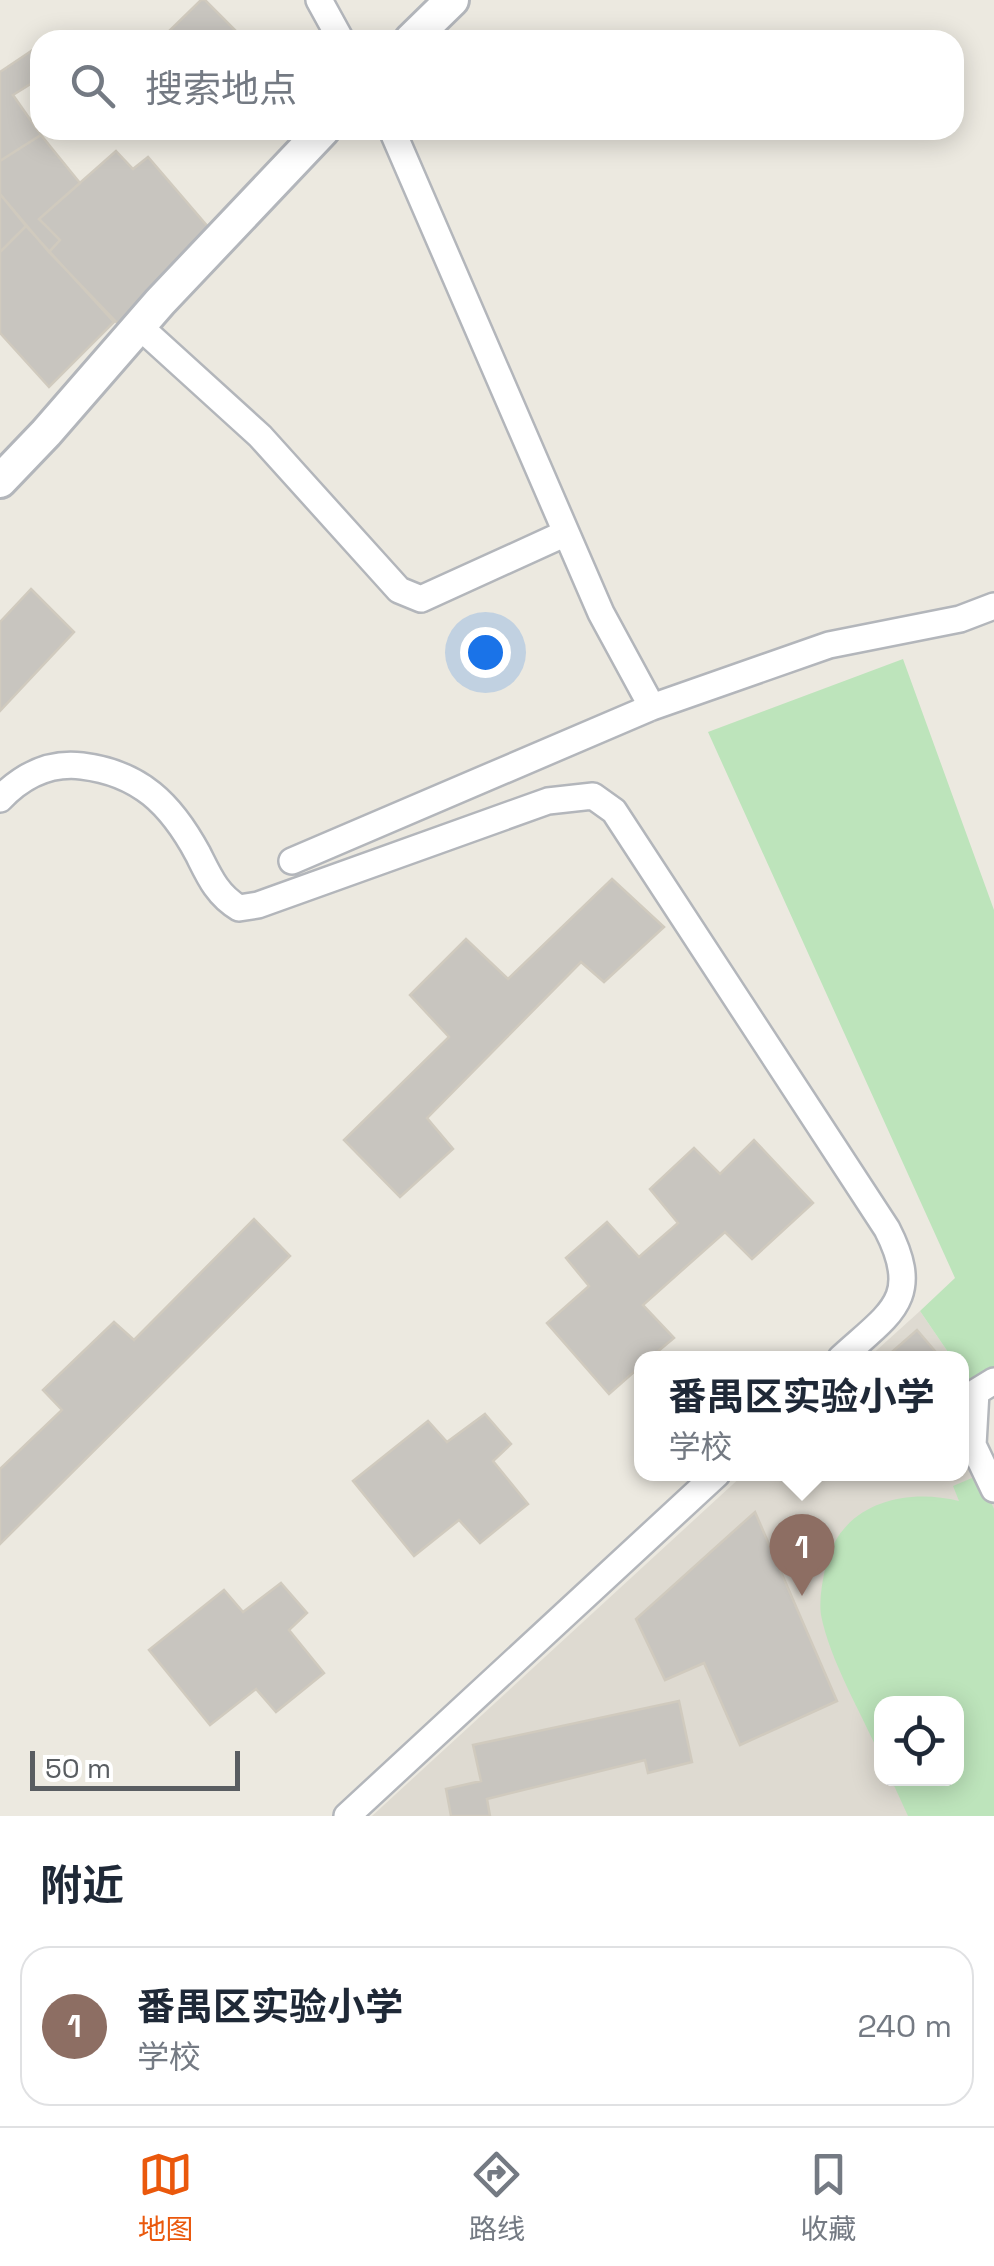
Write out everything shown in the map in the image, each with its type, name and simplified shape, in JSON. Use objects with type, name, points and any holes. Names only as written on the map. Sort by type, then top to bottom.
[{"type":"street","points":[[319,0],[336,30]]},
{"type":"street","points":[[422,30],[452,0]]},
{"type":"street","points":[[0,480],[314,140]]},
{"type":"street","points":[[396,140],[601,613],[652,707]]},
{"type":"street","points":[[139,326],[260,436],[399,590],[421,600],[566,533]]},
{"type":"street","points":[[0,457],[46,433]]},
{"type":"street","points":[[292,861],[652,707],[829,644],[960,618],[994,606]]},
{"type":"street","points":[[0,799],[24,777],[45,769],[68,764],[110,769],[144,786],[168,810],[188,837],[218,892],[239,908],[258,905],[548,800],[593,796],[614,812],[900,1254],[901,1297],[848,1351]]},
{"type":"street","points":[[994,1381],[976,1392],[973,1445],[994,1489]]},
{"type":"street","points":[[347,1816],[709,1481]]},
{"type":"shaded area","points":[[920,1311],[947,1351],[876,1351]]},
{"type":"shaded area","points":[[969,1382],[976,1392],[994,1489],[994,1816],[372,1816],[736,1481],[969,1481]]},
{"type":"green space","points":[[903,659],[994,910],[994,1368],[969,1383],[969,1351],[947,1351],[920,1311],[955,1278],[708,732]]},
{"type":"green space","points":[[979,1475],[994,1509],[994,1816],[908,1816],[894,1786],[964,1786],[964,1696],[874,1696],[874,1743],[825,1633],[820,1604],[825,1569],[843,1529],[858,1516],[895,1499],[937,1497],[959,1501],[953,1486]]},
{"type":"building","points":[[205,0],[235,30],[170,30]]},
{"type":"building","points":[[30,52],[30,84],[13,95],[30,119],[30,140],[33,140],[0,161],[0,72]]},
{"type":"building","points":[[33,140],[45,140],[80,183],[39,219],[60,240],[49,252],[0,194],[0,161]]},
{"type":"building","points":[[116,151],[133,169],[148,157],[215,235],[124,330],[49,252],[60,240],[39,219]]},
{"type":"building","points":[[0,194],[26,226],[0,252]]},
{"type":"building","points":[[26,226],[114,322],[49,387],[0,333],[0,252]]},
{"type":"building","points":[[31,589],[74,632],[0,711],[0,622]]},
{"type":"building","points":[[612,879],[664,927],[604,982],[581,962],[427,1118],[453,1149],[400,1197],[344,1140],[449,1037],[410,995],[466,939],[508,979]]},
{"type":"building","points":[[754,1140],[813,1203],[752,1259],[725,1232],[643,1305],[674,1338],[658,1351],[634,1351],[634,1372],[609,1394],[547,1323],[589,1286],[566,1258],[607,1222],[639,1257],[678,1223],[650,1189],[694,1148],[720,1174]]},
{"type":"building","points":[[254,1219],[290,1256],[0,1544],[0,1469],[62,1410],[43,1390],[114,1322],[134,1340]]},
{"type":"building","points":[[917,1330],[935,1351],[893,1351]]},
{"type":"building","points":[[485,1414],[511,1444],[493,1461],[528,1504],[480,1543],[459,1520],[414,1556],[353,1481],[428,1421],[447,1442]]},
{"type":"building","points":[[755,1512],[837,1701],[740,1745],[704,1663],[665,1680],[636,1619]]},
{"type":"building","points":[[281,1583],[307,1613],[289,1630],[324,1673],[276,1712],[256,1689],[210,1725],[149,1650],[224,1590],[243,1612]]},
{"type":"building","points":[[679,1701],[692,1762],[648,1773],[645,1760],[487,1799],[490,1816],[451,1816],[446,1789],[481,1781],[473,1745]]},
{"type":"place","name":"番禺区实验小学","points":[[802,1596]]}]
